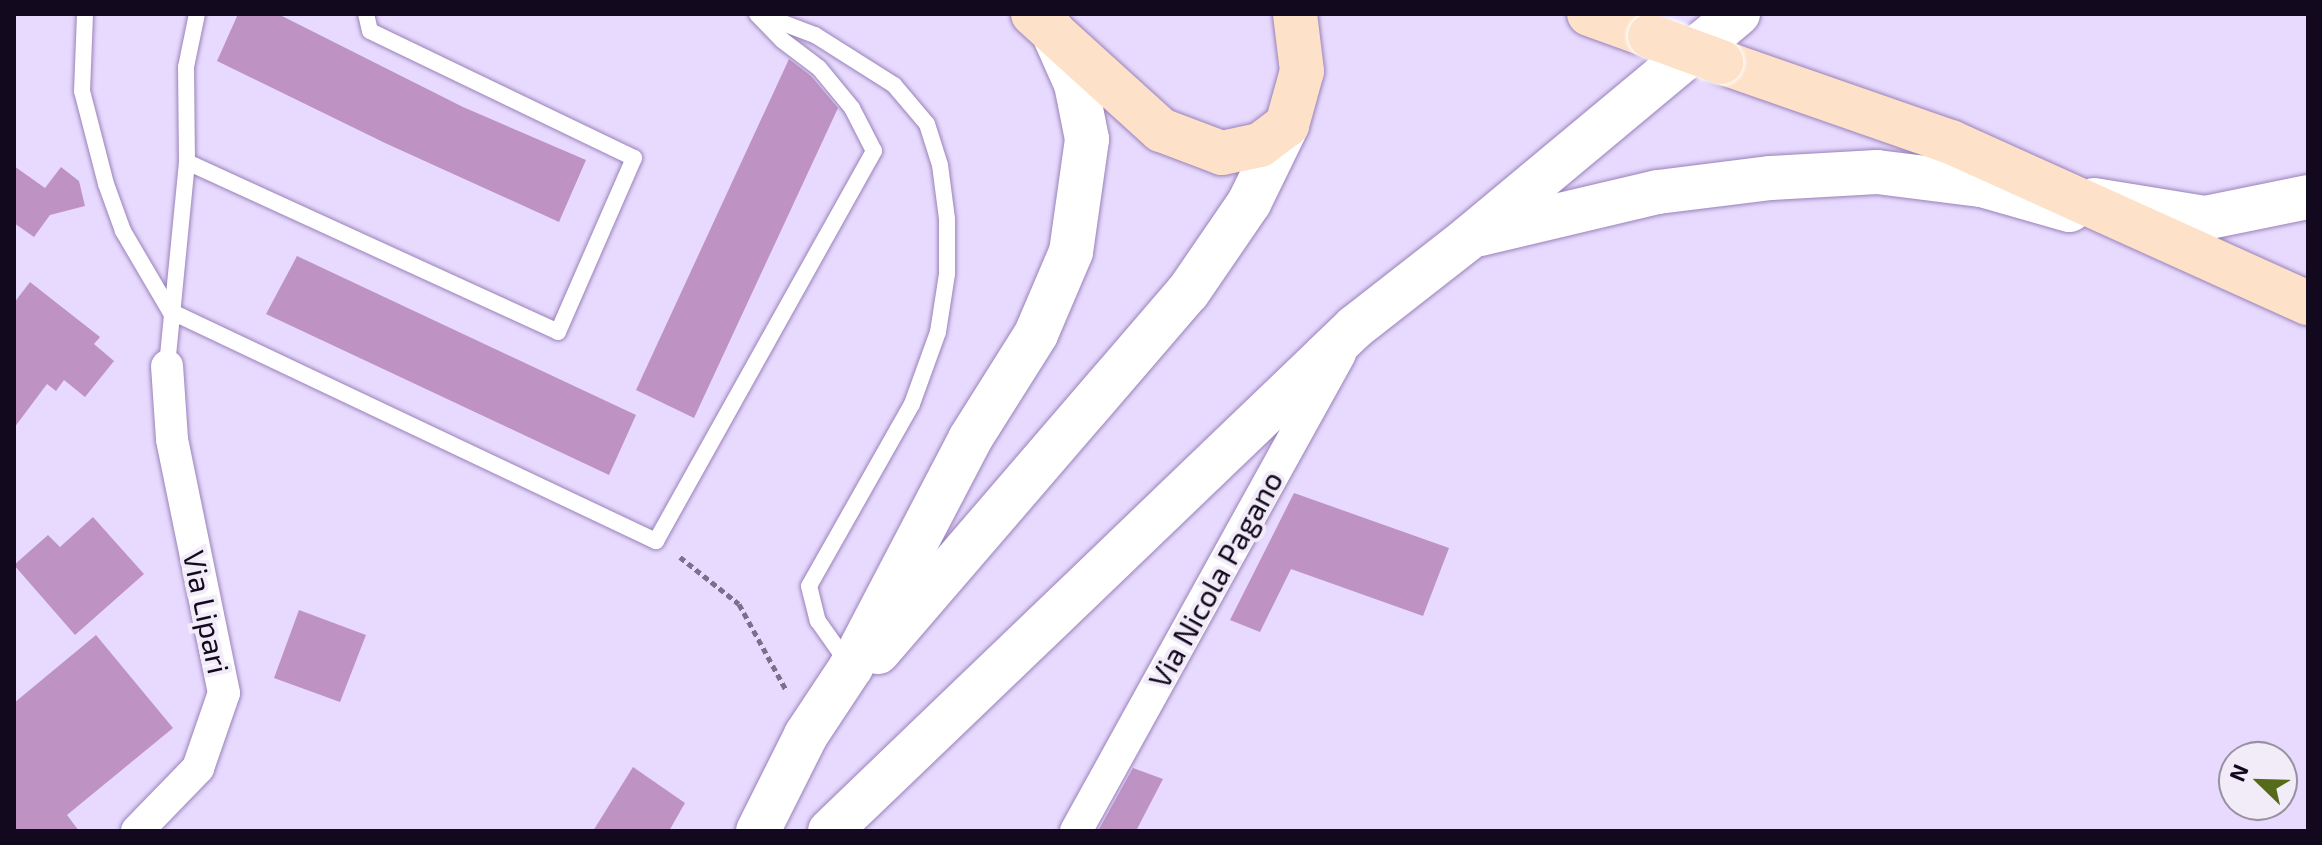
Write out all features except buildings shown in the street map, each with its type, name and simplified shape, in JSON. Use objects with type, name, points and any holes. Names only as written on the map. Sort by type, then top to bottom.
[{"type":"main road","points":[[806,735],[1188,292],[1249,203],[1287,125],[1302,71],[1295,14]]},
{"type":"main road","points":[[1589,14],[1951,142],[2308,303]]},
{"type":"main road","points":[[830,831],[1355,327],[1470,237],[1738,14]]},
{"type":"main road","points":[[758,831],[806,735],[851,667],[970,439],[1036,334],[1071,252],[1087,139],[1076,84],[1042,22]]},
{"type":"main road","points":[[1042,22],[1161,130],[1188,142],[1222,153],[1260,145],[1287,125]]},
{"type":"main road","points":[[1470,237],[1658,192],[1771,178],[1877,172],[1982,185],[2170,240]]},
{"type":"main road","points":[[2072,196],[2205,218],[2263,209],[2308,197]]},
{"type":"street","name":"Via Nicola Pagano","points":[[1076,831],[1355,327]]},
{"type":"street","name":"Via Lipari","points":[[137,831],[198,768],[224,693],[172,439],[167,366]]},
{"type":"lane","points":[[85,14],[82,91],[106,184],[123,231],[170,311],[656,541],[874,151],[852,108],[819,68],[782,40],[759,14]]},
{"type":"lane","points":[[167,366],[187,162],[186,67],[197,14]]},
{"type":"lane","points":[[187,162],[558,332],[634,158],[370,31],[366,14]]},
{"type":"lane","points":[[759,14],[815,35],[894,85],[927,124],[940,165],[947,219],[947,274],[938,332],[912,404],[809,586],[818,621],[851,667]]},
{"type":"path","points":[[656,541],[712,579],[739,604],[770,657],[806,735]]}]
